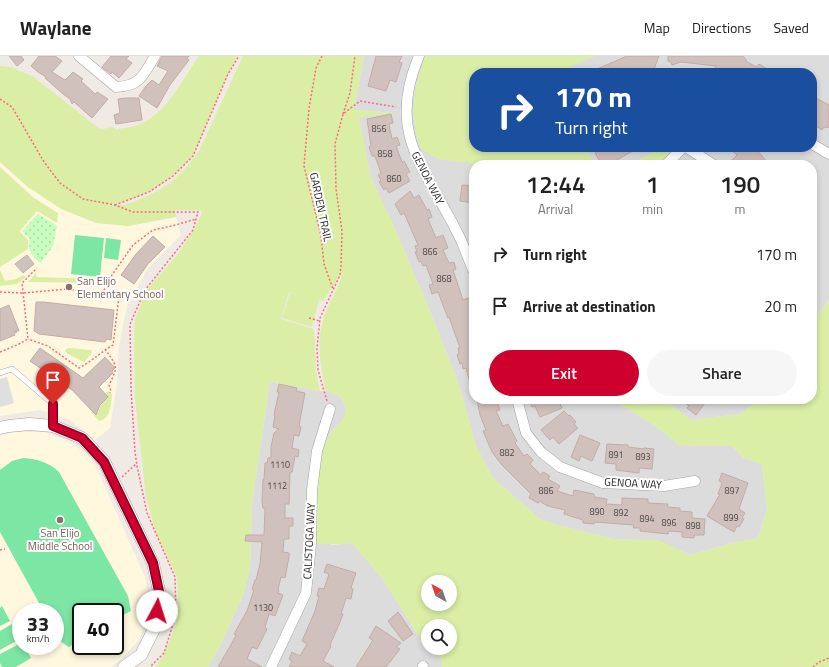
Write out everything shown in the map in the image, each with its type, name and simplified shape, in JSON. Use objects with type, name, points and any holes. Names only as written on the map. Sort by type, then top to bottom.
[{"type":"street","points":[[79,56],[116,87],[128,87],[139,81],[155,56]]},
{"type":"street","name":"GENOA WAY","points":[[419,56],[409,87],[406,119],[413,149],[426,177],[457,232],[469,260]]},
{"type":"street","points":[[817,147],[829,154]]},
{"type":"street","points":[[671,160],[678,152]]},
{"type":"street","points":[[694,152],[706,160]]},
{"type":"street","name":"GENOA WAY","points":[[518,404],[526,433],[541,452],[560,467],[603,483],[664,486],[695,481]]},
{"type":"street","name":"CALISTOGA WAY","points":[[271,667],[306,593],[311,544],[312,490],[317,451],[330,409]]},
{"type":"street","points":[[0,428],[29,424],[53,426],[82,438],[104,462],[115,483],[153,563],[160,596],[155,627],[141,655],[124,667]]},
{"type":"lane","points":[[0,373],[12,369],[53,404],[53,426]]},
{"type":"path","points":[[115,206],[149,192],[173,176],[193,156],[228,74],[239,56]]},
{"type":"path","name":"GARDEN TRAIL","points":[[322,56],[316,68],[309,108],[304,166],[321,236],[324,264],[333,289]]},
{"type":"path","points":[[324,393],[318,370],[317,349],[320,321],[340,275],[341,266],[342,231],[336,189],[335,144],[350,92],[355,56]]},
{"type":"path","points":[[0,99],[12,107],[44,162],[60,183],[83,199],[115,206],[133,212],[198,212],[193,230],[145,290],[130,324],[131,389],[137,463],[147,513],[175,577],[176,615],[164,653],[150,667]]},
{"type":"path","points":[[343,114],[360,101],[396,107]]},
{"type":"path","points":[[102,294],[112,275],[133,245],[152,230],[196,219]]},
{"type":"path","points":[[28,339],[22,283],[37,268]]},
{"type":"path","points":[[0,292],[22,294],[68,289],[119,297],[113,346],[105,349],[89,363],[79,368],[48,346],[28,339],[0,352]]},
{"type":"path","points":[[309,318],[320,321]]},
{"type":"path","points":[[105,349],[115,362],[116,368],[115,375],[109,385],[111,391],[110,393]]},
{"type":"path","points":[[115,483],[137,463]]},
{"type":"path","points":[[0,550],[5,549]]},
{"type":"path","points":[[813,667],[819,662],[829,658]]},
{"type":"shaded area","points":[[364,56],[829,56],[829,300],[817,316],[817,160],[469,160],[469,404],[620,404],[654,425],[679,445],[732,446],[744,458],[762,464],[767,509],[758,538],[728,544],[690,555],[659,541],[613,539],[557,525],[540,519],[493,478],[476,446],[460,388],[434,321],[395,229],[371,178],[358,117],[394,113],[354,110]]},
{"type":"shaded area","name":"San Elijo Elementary School","points":[[0,162],[28,187],[128,226],[176,217],[181,235],[148,268],[127,306],[119,345],[117,383],[110,428],[95,440],[70,420],[40,410],[0,416]]},
{"type":"shaded area","points":[[7,377],[14,403],[0,407],[0,379]]},
{"type":"shaded area","points":[[270,382],[326,391],[337,395],[343,400],[346,410],[342,421],[332,431],[325,444],[324,450],[331,545],[353,544],[382,578],[420,638],[421,655],[439,655],[443,665],[442,667],[208,667],[219,648],[243,595],[250,568],[252,503]]},
{"type":"shaded area","points":[[669,404],[754,404],[740,414],[691,420]]},
{"type":"shaded area","name":"San Elijo Middle School","points":[[13,432],[43,432],[65,440],[83,451],[95,464],[145,577],[149,600],[148,618],[139,640],[124,656],[112,667],[0,667],[0,436]]},
{"type":"green space","points":[[199,56],[238,56],[228,74],[193,156],[173,176],[149,192],[122,203],[107,204],[121,205],[138,200],[161,189],[182,172],[200,149],[243,56],[364,56],[354,110],[397,113],[359,117],[371,178],[395,229],[434,321],[460,388],[476,446],[493,478],[540,519],[557,525],[613,539],[659,540],[690,555],[728,544],[758,538],[767,509],[762,464],[744,458],[732,446],[679,445],[654,425],[620,404],[669,404],[691,420],[740,414],[754,404],[817,404],[817,316],[829,300],[829,667],[442,667],[442,661],[439,655],[457,655],[457,619],[421,619],[421,643],[420,638],[382,578],[353,544],[316,544],[318,478],[325,443],[332,431],[342,421],[346,410],[343,400],[337,395],[326,391],[321,365],[320,347],[321,329],[325,314],[343,272],[323,301],[319,300],[312,327],[282,318],[290,293],[296,294],[289,292],[281,319],[313,329],[317,378],[320,391],[270,382],[252,503],[250,568],[243,595],[219,648],[208,667],[155,667],[163,656],[176,625],[178,599],[177,577],[156,533],[146,497],[135,398],[135,320],[145,292],[178,254],[195,228],[202,213],[201,210],[175,210],[176,217],[128,226],[96,223],[61,209],[28,187],[0,162],[0,66],[11,67],[34,77],[98,128],[103,129],[113,127],[117,130],[145,122],[155,115],[172,97]]},
{"type":"green space","points":[[425,56],[596,56],[567,68],[469,68],[469,152],[588,152],[592,160],[469,160],[469,163],[435,157],[420,148],[414,124],[415,91]]},
{"type":"green space","points":[[653,152],[672,152],[665,160],[638,160]]},
{"type":"green space","points":[[0,167],[34,198],[58,213],[57,223],[37,211],[20,231],[28,240],[28,249],[0,267]]},
{"type":"green space","points":[[38,214],[57,226],[53,246],[41,263],[35,259],[31,253],[29,246],[30,239],[22,231]]},
{"type":"green space","points":[[75,235],[104,238],[100,277],[71,274]]},
{"type":"green space","points":[[106,238],[121,240],[118,260],[104,258]]},
{"type":"green space","points":[[0,270],[5,281],[16,279],[24,275],[26,277],[17,284],[0,286]]},
{"type":"green space","points":[[36,273],[37,277],[101,278],[101,283],[28,282]]},
{"type":"green space","points":[[68,348],[91,350],[92,353],[84,362],[66,353],[65,350]]},
{"type":"green space","points":[[107,391],[112,394],[110,410],[103,420],[99,421],[91,412],[93,411],[97,414],[101,405],[108,397],[105,394]]},
{"type":"green space","points":[[23,458],[33,459],[51,466],[59,472],[128,596],[131,611],[124,614],[124,603],[72,603],[72,645],[69,647],[64,644],[64,603],[39,603],[0,532],[0,470],[12,461]]},
{"type":"green space","points":[[2,606],[10,621],[0,626],[0,608]]},
{"type":"green space","points":[[12,624],[12,643],[0,650],[0,631]]},
{"type":"green space","points":[[12,648],[12,655],[29,655],[31,658],[16,667],[2,667],[0,663],[0,654]]},
{"type":"building","points":[[9,56],[21,56],[24,60],[17,66]]},
{"type":"building","points":[[39,56],[55,56],[62,61],[52,72],[65,80],[73,72],[83,79],[81,81],[95,94],[97,92],[108,99],[92,118],[74,102],[72,104],[70,99],[45,78],[46,77],[31,66]]},
{"type":"building","points":[[111,56],[129,56],[126,59],[132,63],[119,78],[112,72],[111,74],[102,67]]},
{"type":"building","points":[[162,56],[189,56],[187,59],[189,60],[170,85],[157,108],[139,96],[152,80],[159,85],[168,71],[157,66]]},
{"type":"building","points":[[376,56],[402,56],[399,62],[402,63],[396,82],[390,80],[386,91],[368,86]]},
{"type":"building","points":[[627,56],[659,56],[654,68],[599,68]]},
{"type":"building","points":[[668,56],[742,56],[747,62],[757,67],[759,64],[766,68],[715,68],[716,66],[681,62],[672,65],[671,62],[668,61]]},
{"type":"building","points":[[139,98],[142,120],[116,124],[114,115],[120,113],[118,99]]},
{"type":"building","points":[[817,99],[829,105],[829,127],[823,128],[822,130],[817,126]]},
{"type":"building","points":[[391,114],[393,123],[389,124],[392,139],[397,137],[400,145],[396,146],[402,162],[404,161],[410,172],[406,174],[410,181],[389,193],[386,188],[384,190],[379,182],[381,180],[378,175],[381,173],[375,156],[372,156],[369,147],[371,146],[367,119]]},
{"type":"building","points":[[595,152],[631,152],[617,160],[599,160]]},
{"type":"building","points":[[734,152],[758,152],[766,160],[732,160],[737,155]]},
{"type":"building","points":[[462,185],[469,186],[469,202],[460,201]]},
{"type":"building","points":[[410,191],[414,198],[419,195],[427,210],[429,209],[432,217],[428,219],[436,238],[443,235],[448,248],[443,250],[449,263],[454,262],[456,269],[453,270],[463,300],[468,298],[469,300],[469,380],[466,368],[463,369],[462,363],[460,364],[457,355],[459,354],[458,348],[460,348],[449,317],[448,318],[438,292],[432,294],[429,285],[433,284],[426,265],[423,266],[421,261],[419,262],[415,252],[417,252],[415,246],[418,245],[404,213],[401,215],[395,204]]},
{"type":"building","points":[[153,236],[165,247],[148,264],[134,284],[121,275],[136,254]]},
{"type":"building","points":[[27,255],[34,264],[23,273],[15,264]]},
{"type":"building","points":[[36,302],[114,310],[111,340],[107,339],[105,342],[39,334],[34,331]]},
{"type":"building","points":[[9,305],[19,331],[15,331],[17,332],[14,333],[15,335],[0,341],[0,309]]},
{"type":"building","points":[[40,348],[83,378],[105,357],[115,368],[112,371],[113,373],[99,387],[108,397],[100,405],[96,415],[72,390],[30,361]]},
{"type":"building","points":[[279,384],[297,388],[296,391],[305,393],[299,426],[301,427],[299,436],[294,435],[292,448],[299,450],[298,457],[295,456],[292,472],[290,472],[289,504],[285,504],[285,518],[293,518],[293,526],[289,526],[289,539],[284,539],[283,552],[289,553],[289,557],[285,578],[281,577],[278,589],[278,593],[283,595],[275,616],[269,614],[265,627],[267,629],[257,649],[252,647],[247,659],[262,667],[218,667],[233,641],[236,635],[234,634],[247,611],[260,564],[262,542],[245,541],[246,535],[264,535],[265,508],[263,508],[262,501],[263,479],[265,463],[267,463],[268,458],[271,458],[271,447],[274,433],[279,429],[273,427]]},
{"type":"building","points":[[478,404],[498,404],[500,410],[496,411],[503,426],[508,424],[517,441],[515,443],[524,456],[527,454],[533,460],[530,464],[541,475],[543,472],[550,476],[548,479],[560,486],[557,491],[573,496],[574,490],[594,494],[594,497],[607,499],[606,504],[622,505],[622,498],[648,499],[648,503],[668,504],[667,507],[680,508],[680,511],[692,512],[692,518],[705,519],[704,535],[694,535],[694,538],[682,537],[682,532],[669,531],[668,534],[640,531],[640,528],[633,528],[634,525],[594,522],[594,524],[583,523],[583,520],[564,514],[565,510],[548,506],[539,501],[538,503],[529,498],[531,494],[502,465],[492,452],[483,431],[486,430],[480,415]]},
{"type":"building","points":[[531,404],[560,404],[562,408],[540,417],[535,406],[532,407]]},
{"type":"building","points":[[686,404],[704,404],[696,415],[687,408],[689,406]]},
{"type":"building","points":[[564,411],[576,422],[574,424],[578,428],[559,444],[553,437],[550,440],[541,430]]},
{"type":"building","points":[[580,435],[600,443],[592,461],[581,456],[579,461],[571,457]]},
{"type":"building","points":[[607,444],[628,445],[628,447],[654,449],[652,469],[639,468],[639,473],[616,470],[616,464],[605,463]]},
{"type":"building","points":[[722,473],[748,483],[739,509],[745,513],[742,518],[744,519],[739,527],[737,526],[734,532],[707,516],[720,494],[718,494],[722,483],[719,481]]},
{"type":"building","points":[[327,564],[356,573],[351,588],[353,589],[351,599],[346,598],[341,614],[343,614],[330,645],[331,646],[323,661],[334,667],[289,667],[292,661],[289,659],[292,652],[300,656],[307,644],[302,641],[315,611],[319,596],[317,596],[319,588],[324,589],[329,574],[324,572]]},
{"type":"building","points":[[398,612],[413,634],[403,641],[388,621]]},
{"type":"building","points":[[376,626],[401,643],[396,647],[400,649],[386,667],[356,667],[373,640],[369,638]]},
{"type":"place","name":"San Elijo Elementary School","points":[[69,287]]},
{"type":"place","name":"San Elijo Middle School","points":[[60,520]]},
{"type":"route","points":[[53,404],[53,426],[82,438],[104,462],[153,563],[160,596],[157,611]]}]
